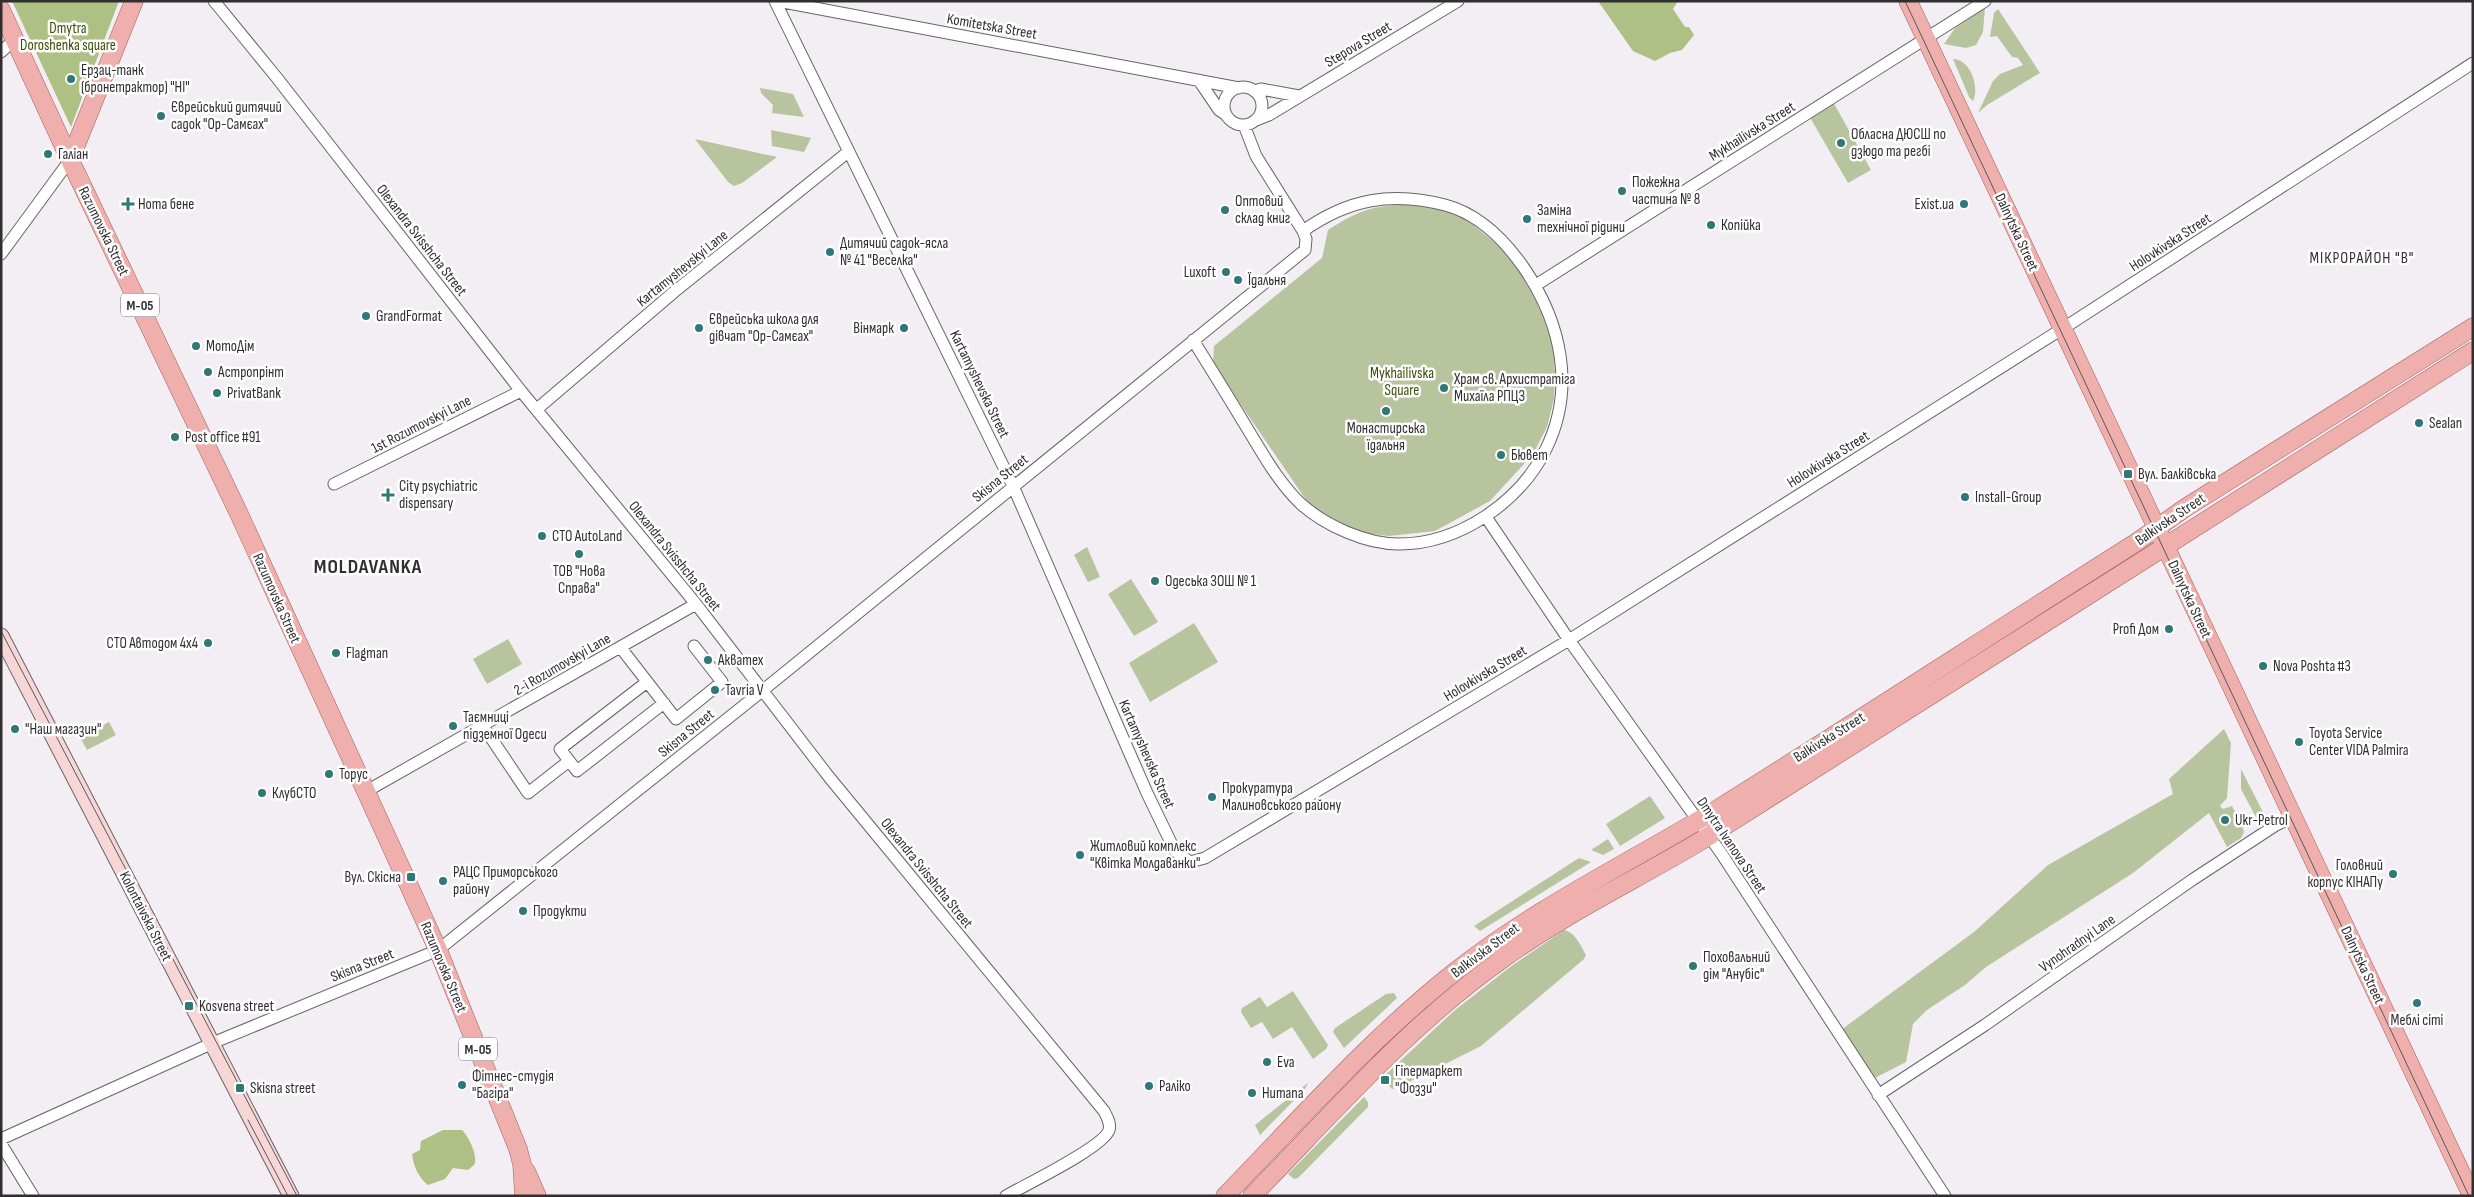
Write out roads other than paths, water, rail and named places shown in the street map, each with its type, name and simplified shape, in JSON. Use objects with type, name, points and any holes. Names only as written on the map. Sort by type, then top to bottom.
[{"type":"main road","points":[[70,160],[134,1]]},
{"type":"main road","name":"Dalnytska Street","points":[[1908,1],[2472,1196]]},
{"type":"main road","name":"Razumovska Street","points":[[1,10],[70,160],[236,508],[364,792],[438,950],[509,1122],[522,1164],[524,1196]]},
{"type":"main road","name":"Balkivska Street","points":[[1225,1196],[1388,1029],[1456,971],[1543,909],[1698,820],[2473,327]]},
{"type":"main road","name":"Balkivska Street","points":[[1252,1196],[1403,1043],[1500,960],[1588,904],[1709,836],[2473,351]]},
{"type":"main road","name":"Kolontaivska Street","points":[[1,636],[291,1196]]},
{"type":"main road","points":[[522,1164],[537,1196]]},
{"type":"street","name":"Olexandra Svisshcha Street","points":[[214,1],[277,78],[522,391],[696,604],[829,777],[1104,1112],[1109,1120],[1109,1129],[1097,1145],[1006,1196]]},
{"type":"street","name":"Komitetska Street","points":[[776,1],[1239,88]]},
{"type":"street","name":"Kartamyshevska Street","points":[[776,1],[848,152],[1013,486],[1147,793],[1175,851],[1190,862]]},
{"type":"street","points":[[844,14],[845,1]]},
{"type":"street","name":"Stepova Street","points":[[1249,123],[1299,96],[1458,1]]},
{"type":"street","name":"Mykhailivska Street","points":[[1536,286],[1985,1]]},
{"type":"street","points":[[1,52],[15,39]]},
{"type":"street","name":"Holovkivska Street","points":[[1190,862],[1205,858],[1569,640],[2062,329],[2473,63]]},
{"type":"street","points":[[1200,82],[1219,110],[1234,122],[1249,123]]},
{"type":"street","points":[[1226,114],[1225,99],[1231,91],[1239,88],[1254,91],[1261,89],[1299,96]]},
{"type":"street","points":[[1249,123],[1262,107],[1259,97],[1254,91]]},
{"type":"street","points":[[1193,340],[1275,474],[1302,504],[1331,525],[1366,539],[1398,544],[1429,540],[1459,530],[1486,516],[1521,487],[1546,449],[1556,418],[1561,393],[1561,358],[1556,329],[1536,286],[1513,252],[1476,217],[1452,206],[1425,199],[1402,198],[1360,202],[1339,209],[1303,231],[1256,156],[1249,123]]},
{"type":"street","name":"Kartamyshevskyi Lane","points":[[537,409],[674,292],[848,152]]},
{"type":"street","points":[[1,254],[70,160]]},
{"type":"street","name":"Skisna Street","points":[[1,1139],[212,1043],[438,950],[762,691],[1305,250],[1306,240],[1303,231]]},
{"type":"street","name":"1st Rozumovskyi Lane","points":[[334,484],[522,391]]},
{"type":"street","name":"Dmytra Ivanova Street","points":[[1486,516],[1569,640],[1709,836],[1944,1196]]},
{"type":"street","name":"2-i Rozumovskyi Lane","points":[[364,792],[696,604]]},
{"type":"street","points":[[620,648],[676,718],[722,682],[694,646]]},
{"type":"street","points":[[647,682],[560,750],[577,771],[664,703]]},
{"type":"street","points":[[483,726],[528,793],[569,761]]},
{"type":"street","name":"Vynohradnyi Lane","points":[[1878,1095],[2010,1008],[2192,880],[2293,817]]},
{"type":"street","points":[[1,1144],[33,1196]]},
{"type":"tram line","points":[[1905,1],[2469,1196]]},
{"type":"tram line","points":[[1,631],[297,1196]]},
{"type":"tram line","points":[[248,1120],[288,1196]]},
{"type":"place","name":"Ерзац-танк (бронетрактор) \"НІ\"","points":[[71,79]]},
{"type":"place","name":"Єврейський дитячий садок \"Ор-Самєах\"","points":[[161,116]]},
{"type":"place","name":"Обласна ДЮСШ по дзюдо та регбі","points":[[1841,143]]},
{"type":"place","name":"Галіан","points":[[48,154]]},
{"type":"place","name":"Пожежна частина № 8","points":[[1622,191]]},
{"type":"place","name":"Нота бене","points":[[128,204]]},
{"type":"place","name":"Exist.ua","points":[[1964,204]]},
{"type":"place","name":"Оптовий склад книг","points":[[1225,210]]},
{"type":"place","name":"Заміна технічної рідини","points":[[1527,219]]},
{"type":"place","name":"Копійка","points":[[1711,225]]},
{"type":"place","name":"Дитячий садок-ясла № 41 \"Веселка\"","points":[[830,252]]},
{"type":"place","name":"Luxoft","points":[[1226,272]]},
{"type":"place","name":"Їдальня","points":[[1238,280]]},
{"type":"place","name":"GrandFormat","points":[[366,316]]},
{"type":"place","name":"Єврейська школа для дівчат \"Ор-Самєах\"","points":[[699,328]]},
{"type":"place","name":"Вінмарк","points":[[904,328]]},
{"type":"place","name":"МотоДім","points":[[196,346]]},
{"type":"place","name":"Астропрінт","points":[[208,372]]},
{"type":"place","name":"Храм св. Архистратіга Михаїла РПЦЗ","points":[[1444,388]]},
{"type":"place","name":"PrivatBank","points":[[217,393]]},
{"type":"place","name":"Монастирська їдальня","points":[[1386,411]]},
{"type":"place","name":"Sealan","points":[[2419,423]]},
{"type":"place","name":"Post office #91","points":[[175,437]]},
{"type":"place","name":"Бювет","points":[[1501,455]]},
{"type":"place","name":"Вул. Балківська","points":[[2128,474]]},
{"type":"place","name":"City psychiatric dispensary","points":[[388,495]]},
{"type":"place","name":"Install-Group","points":[[1965,497]]},
{"type":"place","name":"СТО AutoLand","points":[[542,536]]},
{"type":"place","name":"ТОВ \"Нова Справа\"","points":[[579,554]]},
{"type":"place","name":"Одеська ЗОШ № 1","points":[[1155,581]]},
{"type":"place","name":"Profi Дом","points":[[2169,629]]},
{"type":"place","name":"СТО Автодом 4х4","points":[[208,643]]},
{"type":"place","name":"Flagman","points":[[336,653]]},
{"type":"place","name":"Акватех","points":[[708,660]]},
{"type":"place","name":"Nova Poshta #3","points":[[2263,666]]},
{"type":"place","name":"Tavria V","points":[[715,690]]},
{"type":"place","name":"Таємниці підземної Одеси","points":[[453,726]]},
{"type":"place","name":"\"Наш магазин\"","points":[[15,729]]},
{"type":"place","name":"Toyota Service Center VIDA Palmira","points":[[2299,742]]},
{"type":"place","name":"Торус","points":[[329,774]]},
{"type":"place","name":"КлубСТО","points":[[262,793]]},
{"type":"place","name":"Прокуратура Малиновського району","points":[[1212,797]]},
{"type":"place","name":"Ukr-Petrol","points":[[2225,820]]},
{"type":"place","name":"Житловий комплекс \"Квітка Молдаванки\"","points":[[1080,855]]},
{"type":"place","name":"Головний корпус КІНАПу","points":[[2393,874]]},
{"type":"place","name":"Вул. Скісна","points":[[411,877]]},
{"type":"place","name":"РАЦС Приморського району","points":[[443,881]]},
{"type":"place","name":"Продукти","points":[[523,911]]},
{"type":"place","name":"Поховальний дім \"Анубіс\"","points":[[1693,966]]},
{"type":"place","name":"Меблі сіті","points":[[2417,1003]]},
{"type":"place","name":"Kosvena street","points":[[189,1006]]},
{"type":"place","name":"Eva","points":[[1267,1062]]},
{"type":"place","name":"Гіпермаркет \"Фоззи\"","points":[[1385,1080]]},
{"type":"place","name":"Фітнес-студія \"Багіра\"","points":[[462,1085]]},
{"type":"place","name":"Раліко","points":[[1149,1086]]},
{"type":"place","name":"Skisna street","points":[[240,1088]]},
{"type":"place","name":"Humana","points":[[1252,1093]]},
{"type":"district","name":"МІКРОРАЙОН \"В\"","points":[[2362,257]]},
{"type":"district","name":"MOLDAVANKA","points":[[368,566]]},
{"type":"park label","name":"Dmytra Doroshenka square","points":[[68,36]]},
{"type":"park label","name":"Mykhailivska Square","points":[[1402,382]]}]
